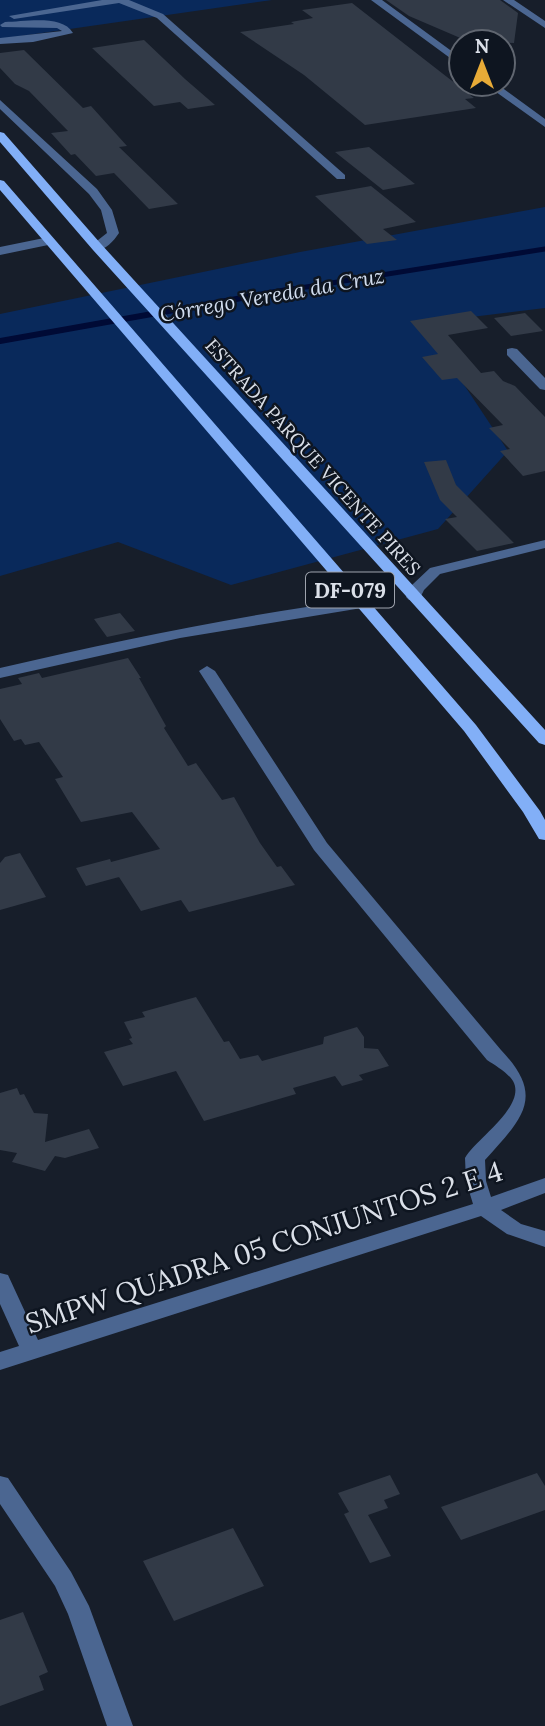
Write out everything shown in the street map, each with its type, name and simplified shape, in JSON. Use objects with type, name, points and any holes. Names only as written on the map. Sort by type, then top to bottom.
[{"type":"main road","name":"ESTRADA PARQUE VICENTE PIRES","points":[[0,135],[97,247],[545,740]]},
{"type":"main road","name":"DF-079","points":[[0,183],[470,728],[531,811],[545,835]]},
{"type":"street","points":[[1,23],[120,0],[160,16],[341,177]]},
{"type":"street","points":[[376,0],[447,52]]},
{"type":"street","points":[[508,0],[545,24]]},
{"type":"street","points":[[0,41],[68,33],[65,27],[58,25],[1,23]]},
{"type":"street","points":[[509,98],[545,124]]},
{"type":"street","points":[[0,103],[59,162],[89,186],[106,206],[113,233],[97,247]]},
{"type":"street","points":[[0,251],[49,241]]},
{"type":"street","points":[[512,352],[545,386]]},
{"type":"street","points":[[414,597],[417,588],[435,570],[545,544]]},
{"type":"street","points":[[0,673],[158,636],[310,610],[363,604]]},
{"type":"street","points":[[207,671],[320,846],[494,1055],[521,1077],[526,1093],[521,1107],[475,1158],[476,1181],[484,1208],[514,1229],[545,1238]]},
{"type":"street","name":"SMPW QUADRA 05 CONJUNTOS 2 E 4","points":[[0,1361],[484,1208],[545,1185]]},
{"type":"street","points":[[0,1281],[32,1350]]},
{"type":"street","points":[[0,1485],[36,1535],[69,1590],[80,1613],[120,1726]]},
{"type":"shaded area","points":[[0,0],[272,0],[0,39]]},
{"type":"shaded area","points":[[545,207],[545,308],[423,323],[508,451],[438,529],[231,585],[118,542],[0,576],[0,314],[300,252]]},
{"type":"building","points":[[386,0],[500,0],[518,13],[516,28],[447,28],[447,32],[409,16]]},
{"type":"building","points":[[352,3],[447,77],[447,98],[474,98],[465,99],[476,108],[365,125],[304,75],[240,32],[294,24],[291,22],[313,18],[302,10]]},
{"type":"building","points":[[144,40],[215,105],[188,109],[180,102],[154,106],[92,48]]},
{"type":"building","points":[[24,50],[83,108],[91,106],[127,146],[119,147],[178,204],[149,209],[114,173],[96,176],[75,154],[71,155],[51,133],[68,131],[29,91],[15,84],[0,68],[0,53]]},
{"type":"building","points":[[369,147],[415,184],[383,190],[335,152]]},
{"type":"building","points":[[371,186],[416,222],[383,229],[397,240],[367,244],[315,196]]},
{"type":"building","points":[[471,311],[488,328],[448,335],[481,373],[494,371],[503,381],[515,386],[545,417],[545,471],[523,476],[500,451],[510,449],[489,428],[503,425],[457,378],[442,380],[422,357],[438,354],[410,321]]},
{"type":"building","points":[[525,313],[543,331],[511,336],[494,318]]},
{"type":"building","points":[[446,460],[456,485],[514,543],[477,551],[445,519],[457,517],[440,500],[424,462]]},
{"type":"building","points":[[120,613],[135,631],[107,637],[94,619]]},
{"type":"building","points":[[128,658],[166,726],[164,728],[188,766],[196,763],[222,800],[234,797],[260,843],[277,867],[281,866],[295,885],[189,912],[181,900],[141,911],[119,877],[86,886],[76,868],[160,849],[132,812],[81,822],[55,779],[63,777],[39,742],[25,745],[21,739],[14,741],[0,719],[0,689],[22,684],[18,678],[39,673],[42,678]]},
{"type":"building","points":[[20,853],[46,897],[0,910],[0,863],[5,857]]},
{"type":"building","points":[[196,997],[224,1042],[229,1041],[240,1059],[258,1055],[262,1061],[323,1044],[324,1037],[357,1027],[364,1037],[364,1048],[378,1049],[389,1066],[359,1075],[363,1080],[342,1086],[335,1076],[293,1088],[296,1094],[204,1121],[176,1071],[123,1086],[104,1052],[133,1044],[124,1022],[145,1017],[142,1012]]},
{"type":"building","points":[[17,1088],[20,1095],[24,1094],[34,1113],[48,1114],[45,1142],[89,1129],[99,1148],[65,1158],[55,1156],[45,1171],[12,1162],[17,1153],[0,1150],[0,1093]]},
{"type":"building","points":[[537,1473],[545,1486],[545,1510],[461,1540],[441,1507]]},
{"type":"building","points":[[390,1475],[400,1494],[384,1500],[388,1508],[368,1515],[391,1556],[370,1563],[344,1514],[349,1512],[338,1493]]},
{"type":"building","points":[[233,1528],[264,1586],[174,1621],[143,1561]]},
{"type":"building","points":[[23,1612],[48,1672],[39,1676],[44,1690],[0,1706],[0,1620]]},
{"type":"waterway","name":"Córrego Vereda da Cruz","points":[[288,290],[545,249]]},
{"type":"waterway","name":"Córrego Vereda da Cruz","points":[[288,290],[293,289]]},
{"type":"waterway","name":"Córrego Vereda da Cruz","points":[[0,341],[288,290]]},
{"type":"waterway","name":"Córrego Vereda da Cruz","points":[[281,291],[288,290]]}]
